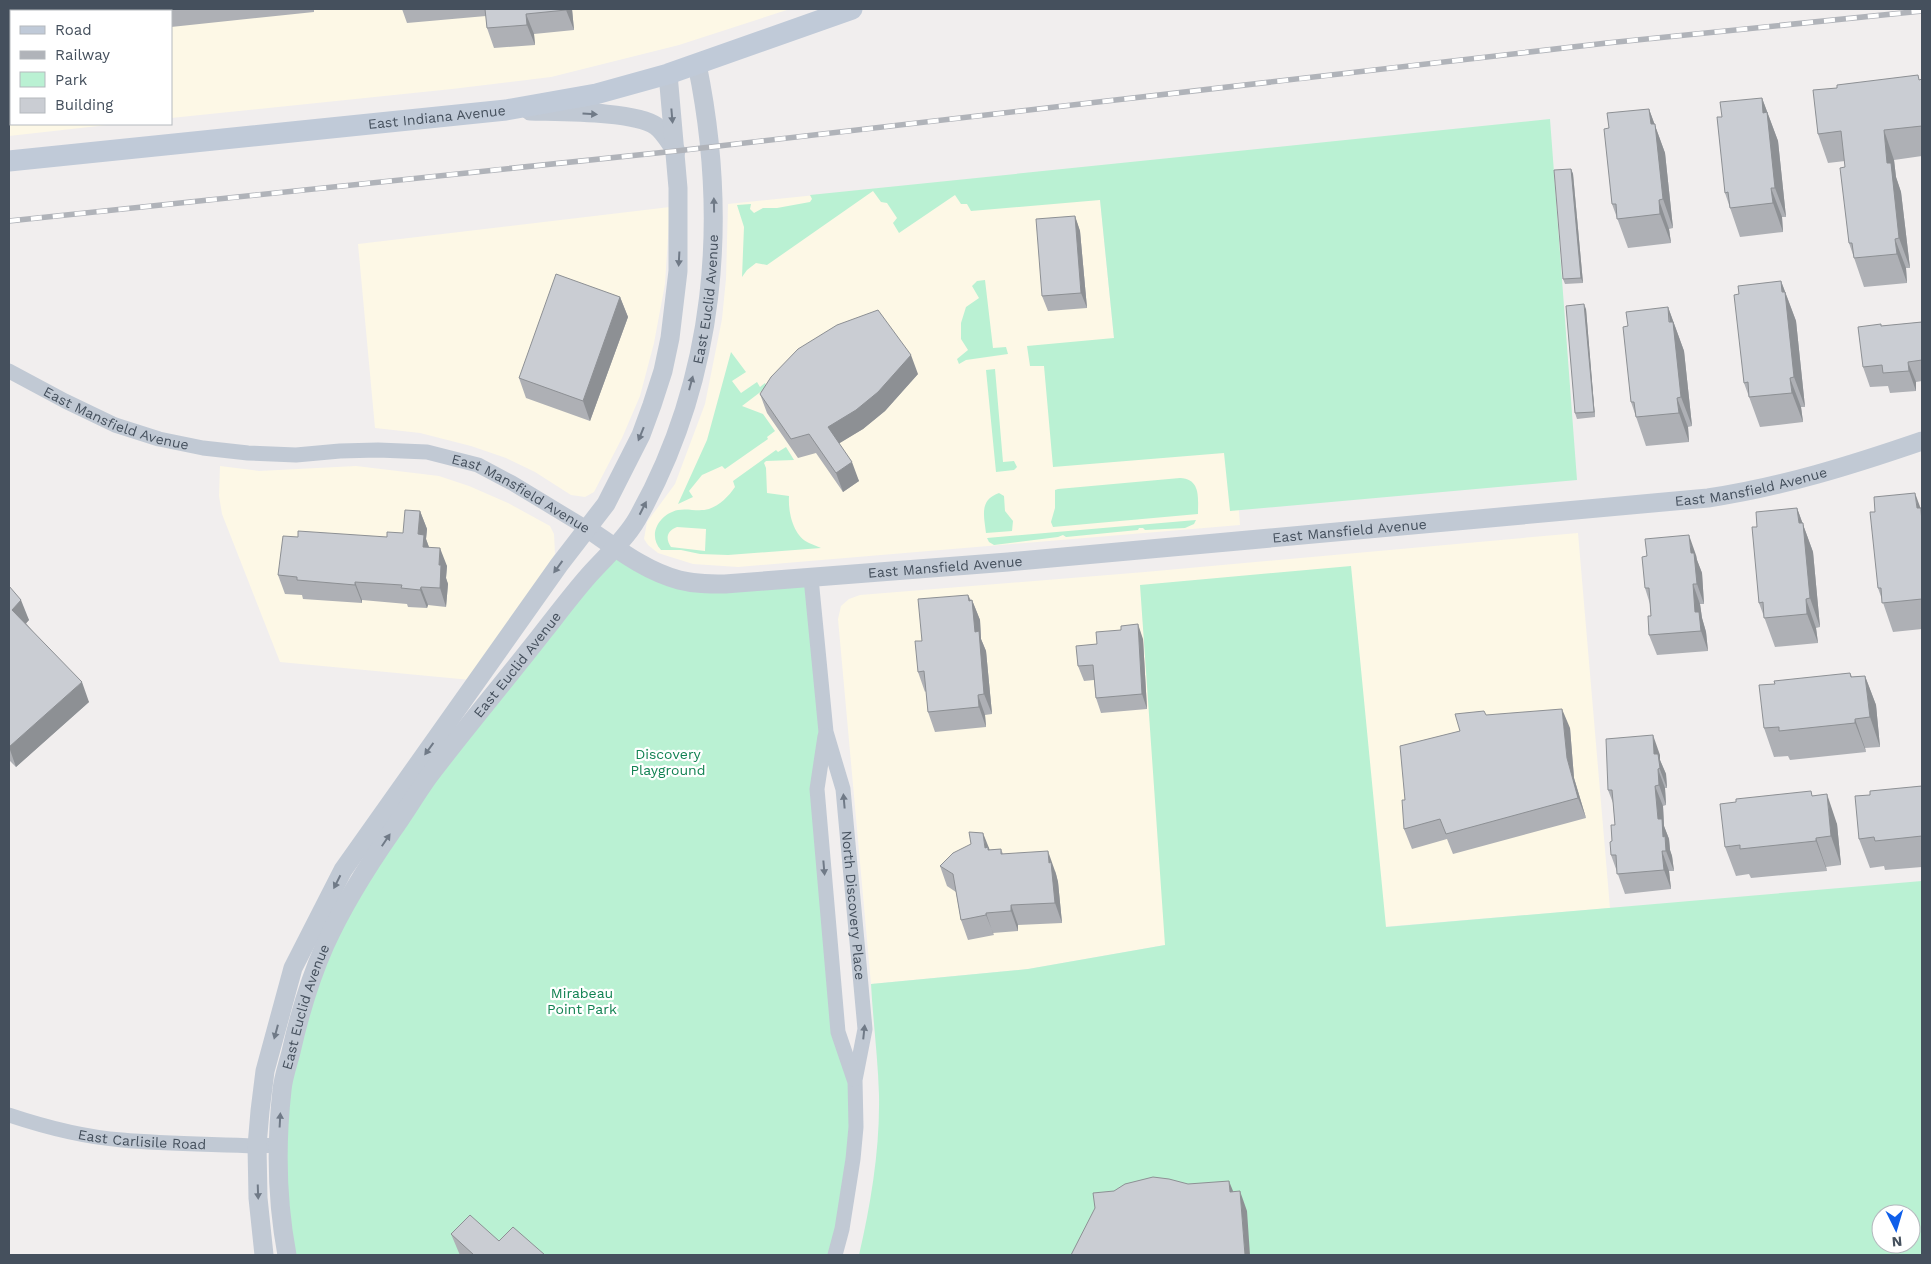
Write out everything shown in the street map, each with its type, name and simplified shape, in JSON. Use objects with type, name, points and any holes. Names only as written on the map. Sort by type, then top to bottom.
[{"type":"main road","name":"East Indiana Avenue","points":[[9,161],[506,110],[596,94],[668,74],[852,9]]},
{"type":"street","name":"East Euclid Avenue","points":[[287,1255],[280,1200],[279,1146],[282,1088],[299,1016],[325,945],[363,874],[430,775],[586,578],[635,523],[678,430],[696,365],[708,305],[714,245],[714,196],[705,103],[697,64]]},
{"type":"street","name":"East Euclid Avenue","points":[[264,1255],[258,1198],[257,1146],[265,1071],[293,968],[343,870],[559,565],[606,504],[641,435],[663,371],[670,338],[680,243],[676,150],[668,74]]},
{"type":"street","points":[[506,110],[623,116],[645,120],[657,127],[676,150]]},
{"type":"street","name":"East Mansfield Avenue","points":[[9,371],[65,402],[115,425],[159,439],[203,448],[248,454],[296,455],[378,450],[426,452],[478,465],[512,483],[588,529],[637,562],[663,575],[695,583],[725,584],[1008,562],[1708,498],[1735,494],[1819,475],[1922,442]]},
{"type":"street","name":"North Discovery Place","points":[[811,578],[826,732],[843,789],[865,1029],[855,1080],[856,1127],[854,1159],[844,1220],[835,1255]]},
{"type":"street","name":"North Discovery Place","points":[[826,732],[817,789],[838,1032],[855,1080]]},
{"type":"street","name":"East Carlisile Road","points":[[9,1115],[37,1124],[89,1136],[122,1140],[279,1146]]},
{"type":"shaded area","points":[[9,9],[790,9],[679,45],[551,77],[172,118],[172,10],[10,10],[10,125],[107,125],[9,136]]},
{"type":"shaded area","points":[[1081,168],[1100,199],[1114,339],[1231,410],[1240,525],[738,567],[693,564],[658,553],[648,545],[644,539],[647,522],[675,484],[705,404],[722,319],[726,279],[728,204]]},
{"type":"shaded area","points":[[670,207],[665,284],[654,343],[640,396],[622,438],[594,492],[585,497],[571,495],[535,472],[506,458],[471,446],[420,433],[375,428],[358,244]]},
{"type":"shaded area","points":[[220,466],[259,471],[356,466],[439,476],[469,486],[508,503],[550,526],[554,534],[555,554],[471,680],[280,662],[222,514],[219,496]]},
{"type":"shaded area","points":[[1578,533],[1610,908],[1165,945],[1028,969],[871,984],[838,619],[841,606],[849,599],[860,595],[1145,572]]},
{"type":"green space","points":[[1550,119],[1577,480],[1230,511],[1224,453],[1053,467],[1044,366],[1030,366],[1027,346],[1114,338],[1100,200],[971,211],[967,204],[961,204],[955,195],[899,233],[893,223],[897,218],[887,203],[881,202],[873,191],[767,265],[756,263],[742,277],[744,227],[737,205],[751,204],[750,209],[754,213],[763,208],[777,208],[810,202],[812,199],[810,195]]},
{"type":"green space","points":[[985,280],[993,348],[1006,347],[1008,354],[966,360],[959,364],[957,359],[968,350],[961,339],[961,323],[966,307],[979,298],[972,286],[977,281]]},
{"type":"green space","points":[[731,352],[746,372],[732,381],[741,393],[757,382],[760,387],[765,383],[767,387],[742,406],[763,414],[775,431],[767,437],[768,439],[725,469],[722,466],[702,475],[689,491],[693,497],[678,504],[707,440]]},
{"type":"green space","points":[[995,369],[1003,462],[1014,461],[1017,467],[1014,470],[996,472],[986,370]]},
{"type":"green space","points":[[786,447],[794,460],[766,461],[764,463],[767,493],[789,496],[789,509],[795,529],[804,540],[821,548],[728,555],[661,550],[655,538],[655,532],[665,516],[678,510],[705,510],[717,505],[735,487],[733,481],[776,450],[778,452]],"holes":[[[677,527],[706,529],[705,551],[671,547],[668,541],[669,533]]]},
{"type":"green space","points":[[1180,478],[1192,482],[1197,490],[1198,514],[1053,527],[1051,522],[1055,508],[1055,490]]},
{"type":"green space","points":[[999,493],[1004,496],[1005,511],[1013,521],[1012,531],[986,533],[984,509],[988,500]]},
{"type":"green space","points":[[1196,520],[1194,524],[1185,528],[1145,530],[1139,528],[1138,530],[1066,537],[1063,535],[994,545],[987,538]]},
{"type":"green space","name":"Mirabeau Point Park","points":[[615,547],[663,575],[811,578],[826,732],[817,789],[838,1032],[855,1080],[835,1255],[287,1255],[279,1145],[299,1016],[363,874]]},
{"type":"green space","points":[[1351,566],[1386,927],[1922,881],[1922,1255],[859,1255],[874,1176],[879,1115],[871,984],[1028,969],[1165,945],[1140,585]]},
{"type":"building","points":[[85,9],[147,9],[134,10]]},
{"type":"building","points":[[485,9],[566,10],[526,14],[527,25],[487,28]]},
{"type":"building","points":[[1918,75],[1919,80],[1922,79],[1922,126],[1884,130],[1887,163],[1891,163],[1899,238],[1895,239],[1897,254],[1854,258],[1852,243],[1849,243],[1840,168],[1845,167],[1841,131],[1818,134],[1813,90],[1837,88],[1837,85]]},
{"type":"building","points":[[1762,98],[1763,113],[1767,112],[1775,188],[1771,188],[1773,203],[1730,208],[1728,192],[1725,193],[1717,117],[1722,117],[1720,102]]},
{"type":"building","points":[[1649,109],[1651,124],[1655,124],[1663,199],[1659,200],[1660,214],[1617,219],[1616,204],[1612,204],[1604,129],[1609,128],[1607,113]]},
{"type":"building","points":[[1571,169],[1581,278],[1563,279],[1554,170]]},
{"type":"building","points":[[1075,216],[1081,293],[1042,296],[1036,219]]},
{"type":"building","points":[[556,274],[620,297],[583,401],[519,378]]},
{"type":"building","points":[[1781,281],[1782,292],[1785,292],[1794,377],[1790,378],[1792,393],[1749,397],[1748,382],[1744,383],[1734,295],[1739,294],[1738,286]]},
{"type":"building","points":[[1584,304],[1594,412],[1575,413],[1566,306]]},
{"type":"building","points":[[1668,307],[1669,322],[1673,322],[1681,397],[1677,398],[1679,413],[1636,417],[1634,402],[1631,402],[1623,327],[1628,326],[1626,312]]},
{"type":"building","points":[[878,310],[911,355],[878,392],[856,410],[828,427],[852,462],[836,473],[809,434],[791,439],[760,394],[771,377],[798,349],[837,325]]},
{"type":"building","points":[[1922,322],[1922,360],[1908,362],[1909,371],[1883,373],[1882,365],[1863,367],[1858,327]]},
{"type":"building","points":[[1915,493],[1917,508],[1921,508],[1922,599],[1882,603],[1881,588],[1878,588],[1870,512],[1875,512],[1874,497]]},
{"type":"building","points":[[1797,508],[1799,523],[1803,523],[1810,598],[1806,599],[1807,614],[1764,618],[1763,602],[1759,603],[1752,527],[1757,527],[1756,512]]},
{"type":"building","points":[[405,510],[420,511],[418,534],[424,535],[423,547],[440,548],[440,588],[421,587],[420,590],[401,588],[402,585],[355,582],[355,585],[297,580],[297,577],[278,575],[283,536],[298,537],[298,531],[387,537],[387,532],[403,533]]},
{"type":"building","points":[[1689,535],[1691,553],[1694,553],[1697,584],[1693,584],[1695,612],[1699,612],[1701,631],[1649,635],[1648,616],[1651,616],[1649,588],[1645,588],[1642,557],[1647,556],[1645,539]]},
{"type":"building","points":[[9,586],[21,600],[12,610],[82,682],[9,747]]},
{"type":"building","points":[[968,595],[969,601],[972,600],[975,632],[979,631],[984,694],[978,695],[979,707],[928,712],[924,671],[918,672],[915,641],[922,641],[918,599]]},
{"type":"building","points":[[1138,624],[1142,694],[1096,698],[1093,665],[1078,666],[1076,646],[1097,644],[1096,632],[1121,630],[1121,626]]},
{"type":"building","points":[[1850,673],[1851,677],[1865,676],[1870,717],[1855,719],[1855,723],[1779,731],[1779,727],[1764,728],[1759,685],[1775,684],[1774,681]]},
{"type":"building","points":[[1562,709],[1567,758],[1578,798],[1446,834],[1440,819],[1404,829],[1402,800],[1405,800],[1400,746],[1460,731],[1455,714],[1484,711],[1486,715]]},
{"type":"building","points":[[1653,735],[1654,754],[1658,754],[1660,768],[1658,769],[1659,785],[1655,786],[1658,819],[1662,819],[1663,837],[1665,836],[1666,851],[1662,851],[1664,870],[1617,874],[1616,855],[1611,855],[1611,825],[1615,825],[1612,790],[1608,790],[1606,739]]},
{"type":"building","points":[[1922,786],[1922,836],[1875,841],[1874,837],[1859,839],[1855,796],[1870,795],[1870,791]]},
{"type":"building","points":[[1811,791],[1812,796],[1827,794],[1831,836],[1816,838],[1816,841],[1740,849],[1740,845],[1725,847],[1720,804],[1736,802],[1736,799]]},
{"type":"building","points":[[969,832],[983,833],[985,848],[988,847],[988,850],[1001,849],[1001,854],[1048,851],[1049,863],[1051,862],[1055,903],[1011,905],[1011,911],[986,913],[986,915],[961,920],[953,874],[940,866],[953,853],[971,844]]},
{"type":"building","points":[[1153,1177],[1188,1184],[1229,1181],[1230,1192],[1240,1191],[1245,1255],[1071,1255],[1095,1208],[1093,1193],[1114,1191],[1125,1184]]},
{"type":"building","points":[[470,1215],[499,1241],[513,1227],[545,1255],[474,1255],[451,1234]]},
{"type":"railway","points":[[9,221],[676,151],[1607,43],[1922,11]]},
{"type":"park label","name":"Discovery Playground","points":[[668,762]]}]
